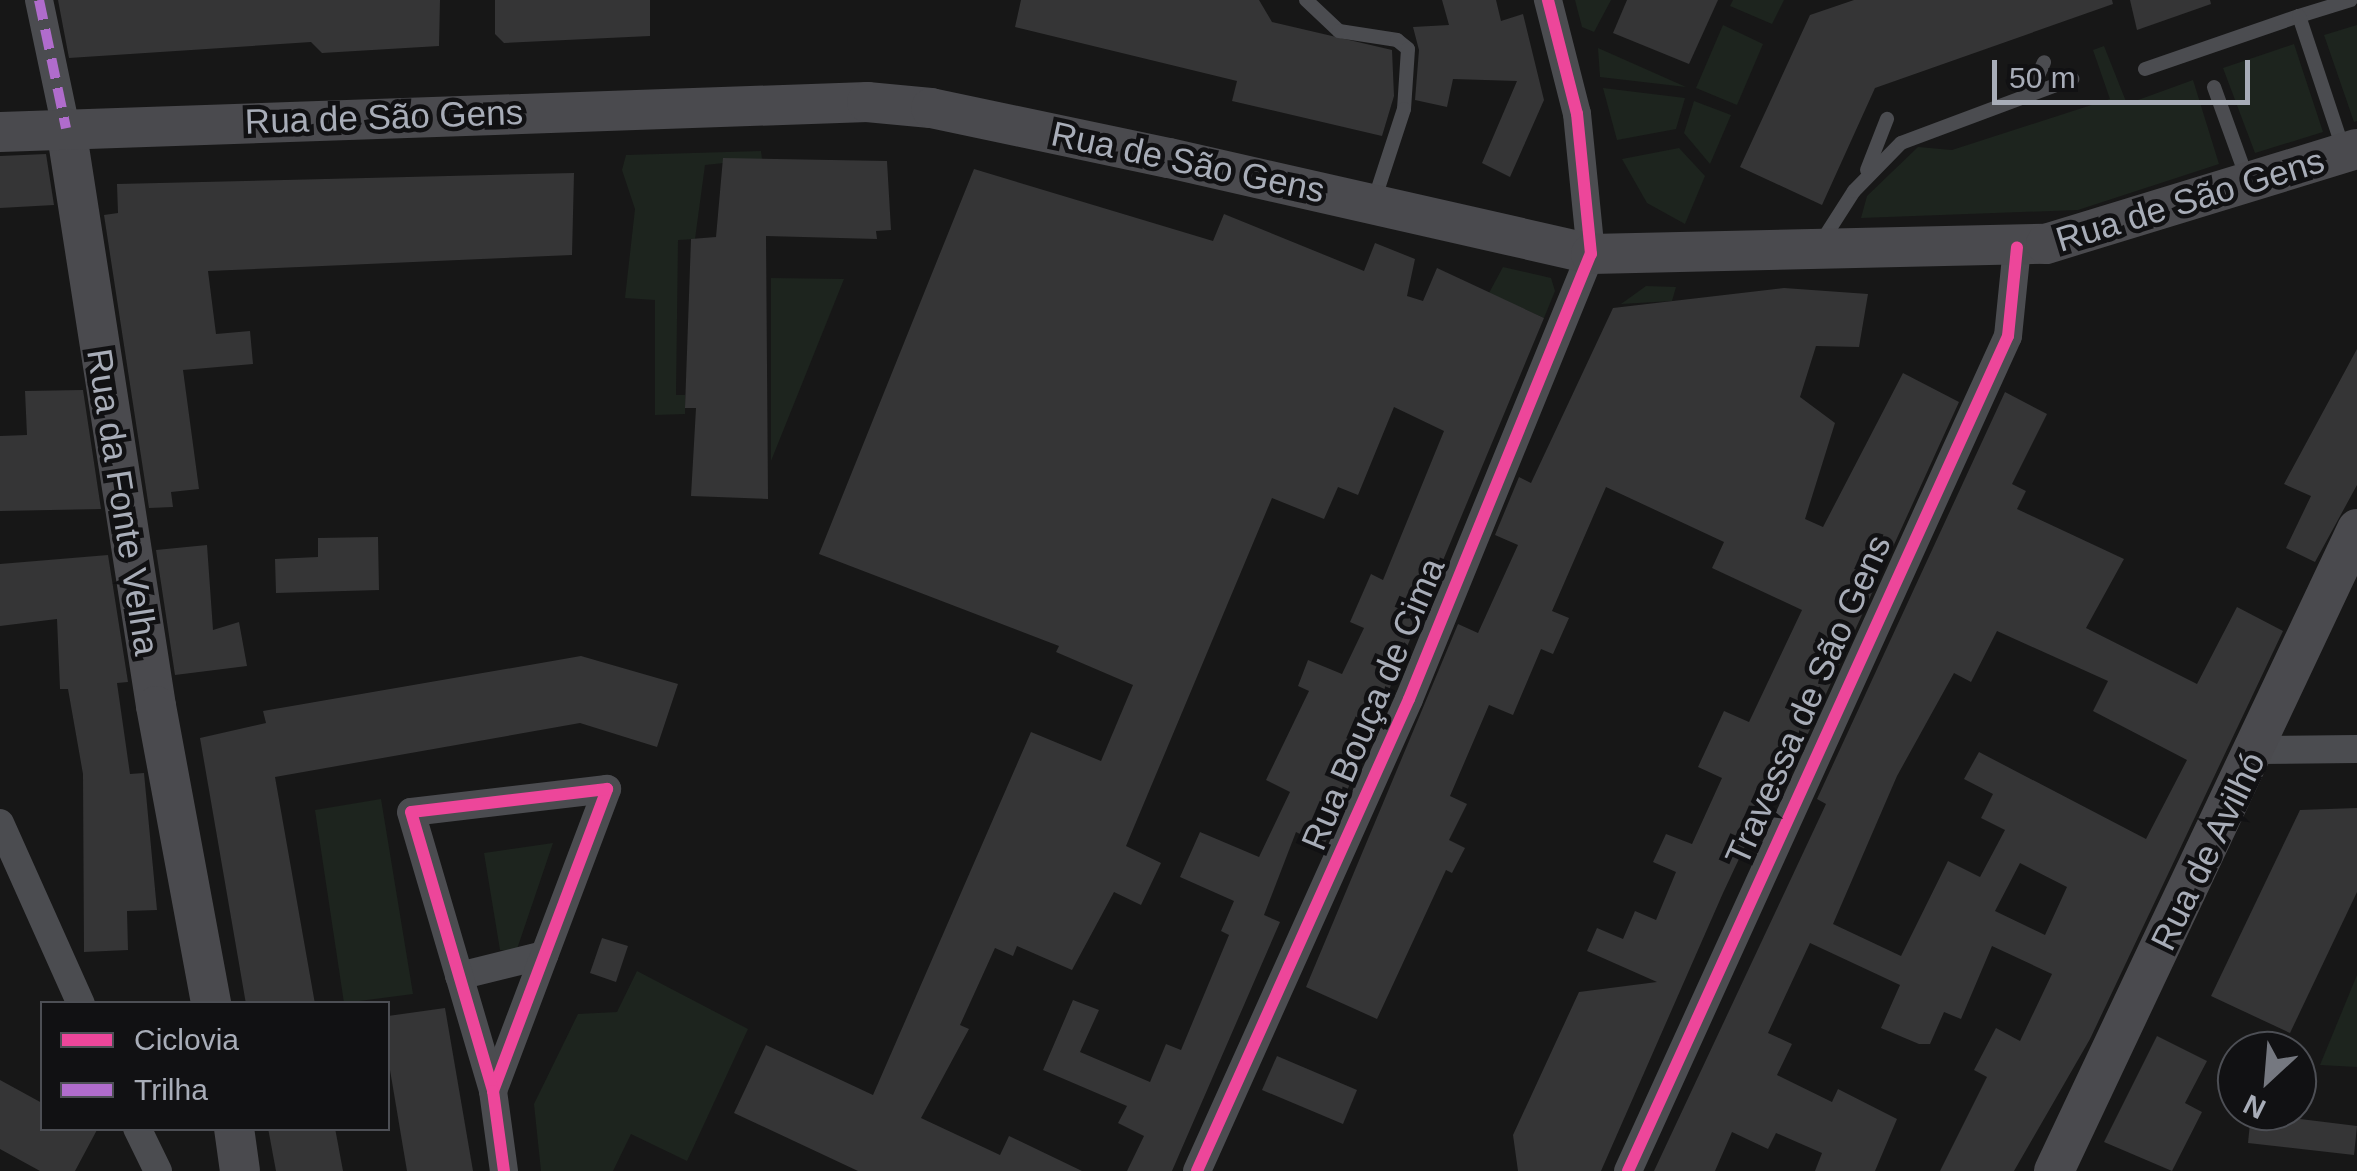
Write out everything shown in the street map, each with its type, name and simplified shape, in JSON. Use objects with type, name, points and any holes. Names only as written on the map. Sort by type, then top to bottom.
[{"type":"main road","name":"Rua de São Gens","points":[[0,132],[867,102],[931,108],[1374,202],[1591,254],[2017,247],[2086,236],[2351,151]]},
{"type":"main road","name":"Rua da Fonte Velha","points":[[66,128],[156,706],[210,1001]]},
{"type":"main road","name":"Rua de Avilhó","points":[[2054,1171],[2257,750],[2357,529]]},
{"type":"main road","points":[[234,1131],[240,1171]]},
{"type":"street","name":"Rua da Fonte Velha","points":[[39,0],[66,128]]},
{"type":"street","points":[[1548,0],[1576,114],[1591,254]]},
{"type":"street","name":"Travessa de São Gens","points":[[1628,1171],[2008,336],[2017,247]]},
{"type":"street","name":"Rua Bouça de Cima","points":[[1197,1171],[1409,700],[1591,254]]},
{"type":"street","points":[[2257,750],[2357,749]]},
{"type":"street","points":[[494,1091],[607,789],[412,812],[494,1091],[504,1171]]},
{"type":"street","points":[[0,823],[80,1001]]},
{"type":"street","points":[[459,976],[544,955]]},
{"type":"street","points":[[138,1131],[151,1167]]},
{"type":"lane","points":[[1306,0],[1339,31],[1397,40],[1408,49],[1404,109],[1374,202]]},
{"type":"lane","points":[[2145,69],[2351,0]]},
{"type":"lane","points":[[2299,16],[2351,151]]},
{"type":"lane","points":[[2029,96],[2044,62]]},
{"type":"lane","points":[[1863,180],[1912,136],[2072,80]]},
{"type":"lane","points":[[2214,87],[2250,186]]},
{"type":"lane","points":[[1817,250],[1863,180],[1887,119]]},
{"type":"shaded area","points":[[1575,0],[1611,0],[1594,32],[1582,27]]},
{"type":"shaded area","points":[[1733,0],[1784,0],[1772,24],[1730,6]]},
{"type":"shaded area","points":[[1723,25],[1763,44],[1737,105],[1696,88]]},
{"type":"shaded area","points":[[2357,25],[2357,121],[2354,122],[2324,35]]},
{"type":"shaded area","points":[[2294,44],[2323,132],[2255,153],[2223,68]]},
{"type":"shaded area","points":[[2104,46],[2127,104],[2193,80],[2219,164],[2078,210],[1861,218],[1867,196],[1918,147],[1952,150],[2110,99],[2093,50]]},
{"type":"shaded area","points":[[1598,48],[1686,87],[1600,77]]},
{"type":"shaded area","points":[[1603,88],[1685,98],[1676,129],[1617,140]]},
{"type":"shaded area","points":[[1694,101],[1731,115],[1710,164],[1684,133]]},
{"type":"shaded area","points":[[1679,148],[1705,176],[1685,224],[1647,203],[1622,159]]},
{"type":"shaded area","points":[[761,151],[762,159],[705,165],[695,239],[678,240],[676,395],[685,395],[685,414],[655,415],[655,300],[625,298],[635,209],[622,170],[626,155]]},
{"type":"shaded area","points":[[1503,267],[1551,278],[1555,291],[1544,318],[1489,293]]},
{"type":"shaded area","points":[[771,278],[844,279],[771,461]]},
{"type":"shaded area","points":[[1646,286],[1676,287],[1672,301],[1621,304]]},
{"type":"shaded area","points":[[381,799],[413,994],[344,1001],[315,810]]},
{"type":"shaded area","points":[[553,843],[516,952],[500,950],[484,853]]},
{"type":"shaded area","points":[[637,971],[748,1029],[687,1161],[631,1134],[613,1171],[541,1171],[534,1104],[578,1014],[617,1012]]},
{"type":"shaded area","points":[[2357,975],[2357,1067],[2320,1065]]},
{"type":"building","points":[[58,0],[440,0],[439,46],[322,53],[311,42],[69,58]]},
{"type":"building","points":[[495,0],[650,0],[650,36],[504,43],[495,34]]},
{"type":"building","points":[[1021,0],[1259,0],[1272,22],[1392,50],[1394,96],[1382,136],[1232,101],[1237,81],[1015,27]]},
{"type":"building","points":[[1442,0],[1496,0],[1501,21],[1523,14],[1544,100],[1510,177],[1482,163],[1517,81],[1453,79],[1447,107],[1415,100],[1419,50],[1413,27],[1449,25]]},
{"type":"building","points":[[1627,0],[1718,0],[1689,64],[1613,33]]},
{"type":"building","points":[[1854,0],[2112,0],[2113,4],[1875,88],[1822,205],[1740,167],[1810,15]]},
{"type":"building","points":[[2130,0],[2210,0],[2211,4],[2137,30]]},
{"type":"building","points":[[46,154],[54,205],[0,208],[0,156]]},
{"type":"building","points":[[723,158],[887,161],[891,230],[876,231],[877,239],[766,236],[768,499],[691,496],[696,408],[685,408],[691,239],[716,237]]},
{"type":"building","points":[[974,169],[1213,241],[1224,214],[1364,271],[1375,243],[1415,259],[1407,296],[1423,301],[1437,268],[1544,318],[1324,846],[1296,832],[1264,915],[1280,922],[1172,1171],[1127,1171],[1144,1136],[1118,1123],[1127,1106],[1043,1070],[1073,1000],[1099,1010],[1080,1052],[1150,1082],[1166,1044],[1181,1050],[1229,935],[1221,931],[1234,901],[1180,877],[1200,832],[1259,857],[1290,792],[1266,780],[1309,691],[1298,686],[1308,660],[1342,674],[1364,628],[1350,622],[1371,574],[1383,580],[1444,431],[1394,407],[1358,495],[1338,487],[1324,519],[1272,498],[1126,846],[1161,863],[1141,905],[1114,892],[1072,970],[1017,946],[1013,956],[995,948],[960,1025],[969,1029],[921,1118],[1000,1155],[1009,1136],[1082,1171],[858,1171],[734,1113],[766,1045],[873,1095],[1031,732],[1101,761],[1133,685],[1056,652],[1059,646],[819,554]]},
{"type":"building","points":[[574,173],[572,255],[208,271],[216,334],[250,331],[253,364],[183,370],[199,489],[171,492],[173,507],[149,508],[104,215],[118,213],[117,184]]},
{"type":"building","points":[[1784,288],[1868,294],[1859,347],[1816,346],[1800,397],[1835,423],[1805,519],[1823,527],[1903,373],[1959,402],[1785,784],[1776,780],[1723,893],[1601,1171],[1518,1171],[1513,1135],[1579,992],[1657,982],[1587,951],[1597,928],[1623,939],[1635,911],[1656,920],[1676,872],[1653,862],[1666,834],[1692,844],[1722,778],[1698,767],[1724,711],[1749,722],[1802,610],[1712,568],[1724,542],[1606,487],[1552,611],[1569,618],[1553,654],[1541,649],[1513,715],[1489,705],[1450,796],[1467,804],[1449,840],[1465,848],[1452,873],[1446,870],[1377,1019],[1306,987],[1458,624],[1478,633],[1518,545],[1495,535],[1519,477],[1531,483],[1613,308]]},
{"type":"building","points":[[2357,349],[2357,485],[2315,562],[2286,548],[2311,496],[2284,484]]},
{"type":"building","points":[[83,390],[101,509],[0,511],[0,436],[27,435],[25,391]]},
{"type":"building","points":[[2005,392],[2047,414],[2012,484],[2026,491],[2017,509],[2124,559],[2086,628],[2197,684],[2237,607],[2283,631],[2090,1039],[2014,1171],[1940,1171],[1987,1077],[1974,1070],[1996,1028],[2020,1041],[2052,974],[1992,946],[1961,1019],[1944,1012],[1930,1044],[1919,1044],[1881,1028],[1900,985],[1810,943],[1768,1033],[1792,1044],[1777,1075],[1832,1102],[1838,1089],[1897,1119],[1875,1171],[1815,1171],[1822,1153],[1776,1133],[1768,1149],[1732,1132],[1715,1171],[1654,1171],[1826,804],[1817,799]],"holes":[[[1997,631],[2108,681],[2093,711],[2187,760],[2146,839],[1979,752],[1964,779],[1993,794],[1981,818],[2005,830],[1980,877],[1948,861],[1901,956],[1833,924],[1897,776],[1954,673],[1971,682]],[[2020,863],[2067,887],[2045,935],[1995,911]]]},
{"type":"building","points":[[378,537],[379,590],[276,593],[275,559],[318,557],[318,538]]},
{"type":"building","points":[[207,545],[213,630],[239,622],[247,666],[175,675],[156,550]]},
{"type":"building","points":[[108,555],[128,682],[117,683],[130,774],[144,773],[157,910],[127,911],[128,950],[84,952],[83,774],[68,689],[60,689],[57,619],[0,626],[0,564]]},
{"type":"building","points":[[581,656],[678,684],[657,747],[580,723],[275,777],[314,1001],[245,1001],[200,738],[266,723],[263,711]]},
{"type":"building","points":[[2357,808],[2357,892],[2291,1031],[2286,1031],[2211,996],[2300,810]]},
{"type":"building","points":[[602,938],[628,946],[616,982],[590,973]]},
{"type":"building","points":[[445,1008],[473,1171],[407,1171],[390,1070],[390,1016]]},
{"type":"building","points":[[2157,1036],[2207,1061],[2185,1103],[2202,1112],[2172,1171],[2104,1142]]},
{"type":"building","points":[[1277,1056],[1357,1090],[1343,1124],[1262,1090]]},
{"type":"building","points":[[0,1080],[40,1102],[40,1131],[96,1131],[75,1171],[40,1171],[0,1149]]},
{"type":"building","points":[[2317,1121],[2357,1126],[2354,1155],[2248,1143],[2249,1131],[2317,1131]]},
{"type":"building","points":[[269,1131],[336,1131],[343,1171],[276,1171]]},
{"type":"marked path","points":[[39,0],[66,128]]},
{"type":"cycle path","points":[[1197,1171],[1409,699],[1591,254],[1577,114],[1548,0]]},
{"type":"cycle path","points":[[1628,1171],[2008,336],[2017,247]]},
{"type":"cycle path","points":[[493,1091],[607,789],[411,812],[493,1091],[504,1171]]}]
